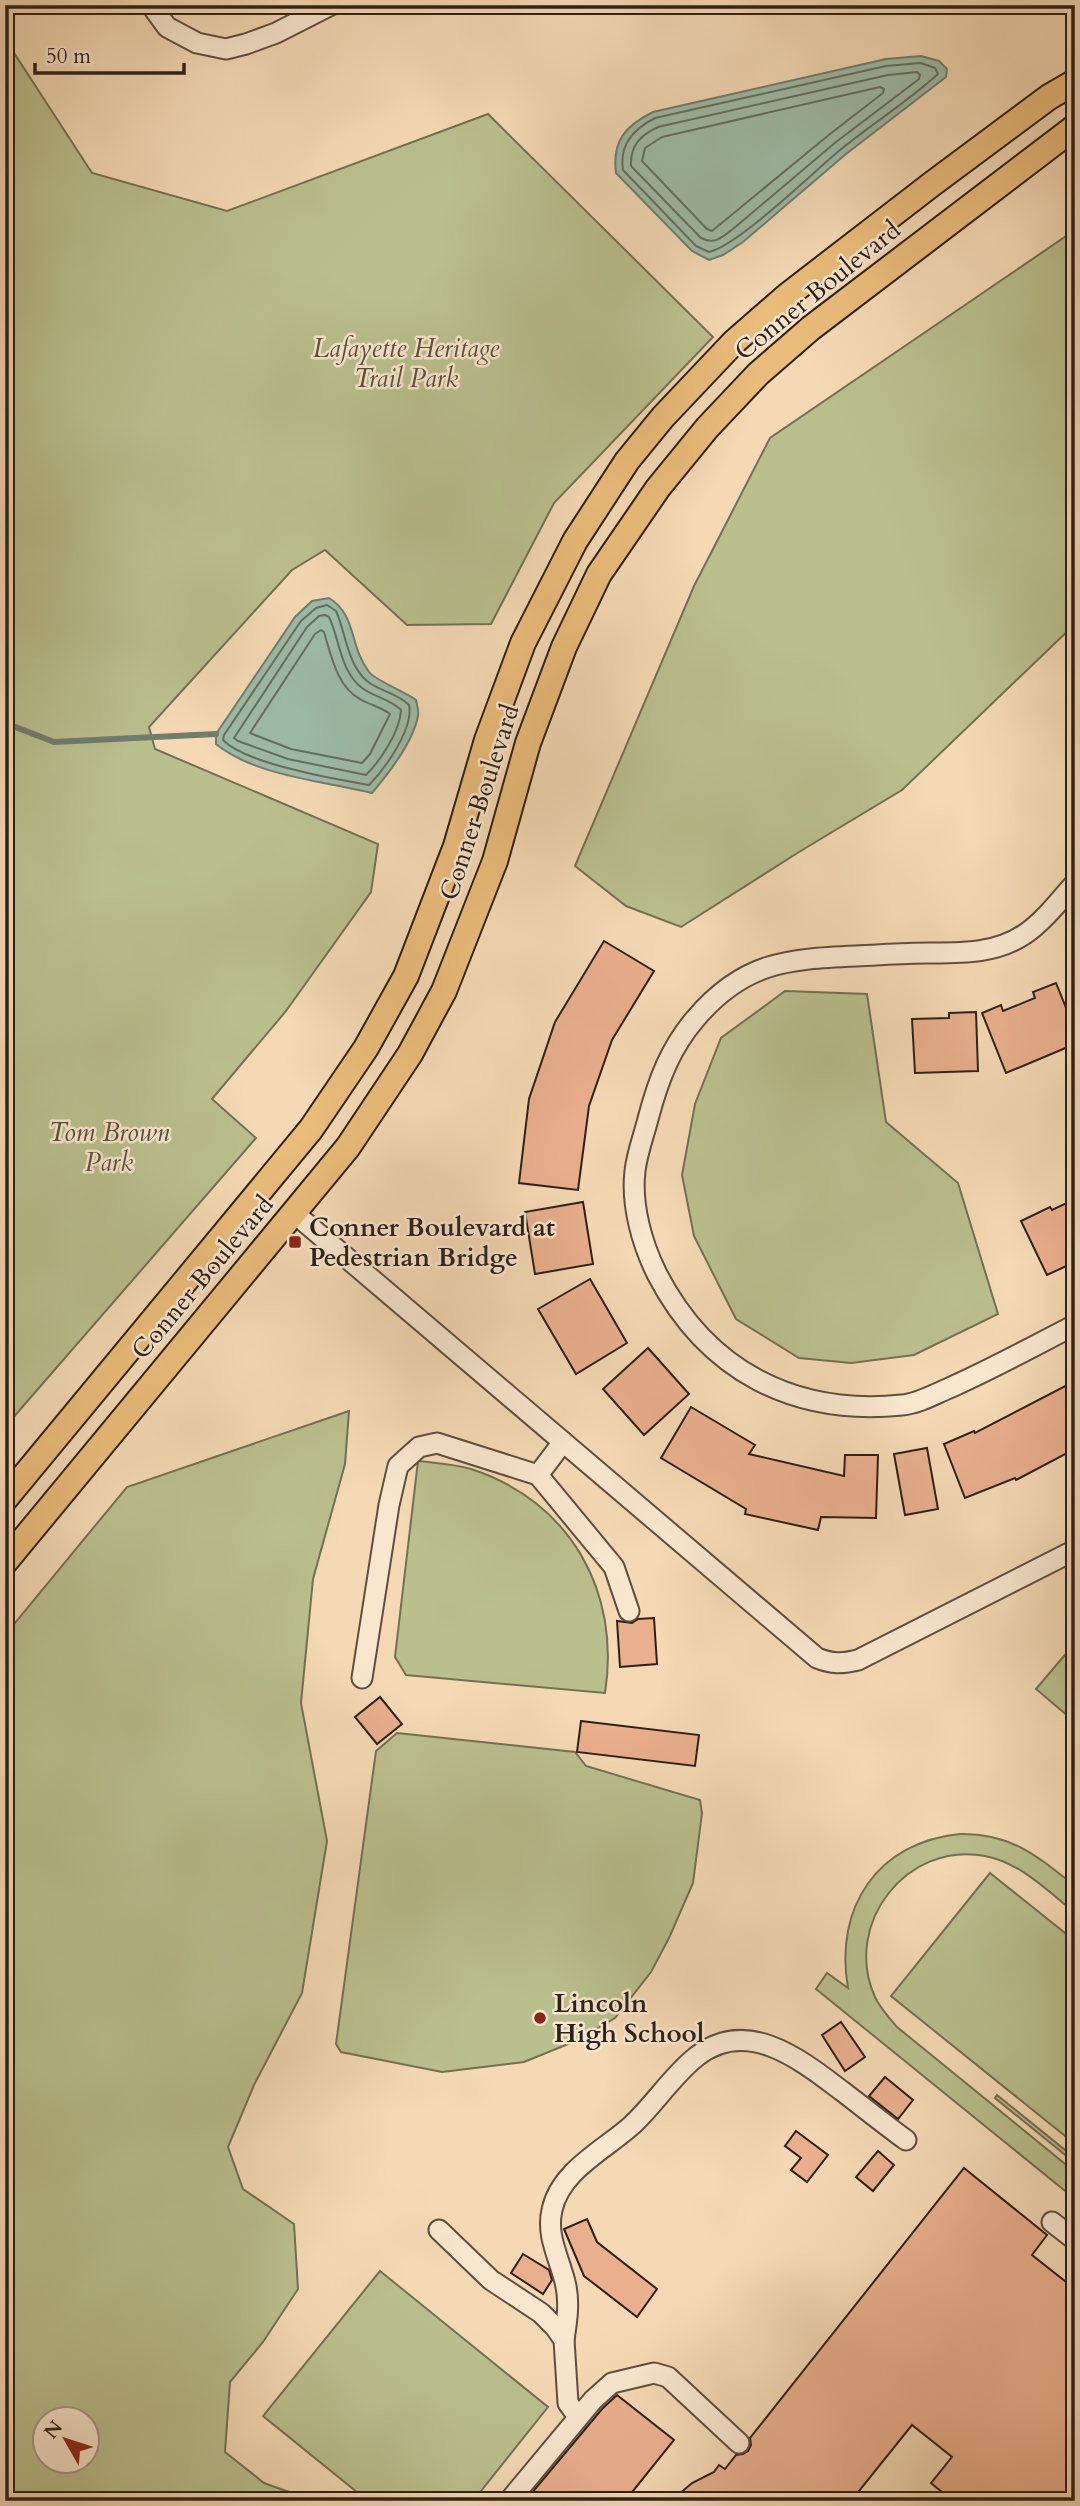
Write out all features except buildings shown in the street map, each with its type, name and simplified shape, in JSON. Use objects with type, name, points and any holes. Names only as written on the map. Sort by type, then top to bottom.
[{"type":"main road","name":"Conner Boulevard","points":[[5,1499],[311,1129],[366,1048],[406,976],[456,846],[487,740],[523,643],[575,541],[627,461],[663,417],[734,342],[788,295],[1049,97],[1075,82]]},
{"type":"main road","name":"Conner Boulevard","points":[[5,1562],[348,1147],[410,1054],[444,991],[495,860],[528,743],[564,647],[599,575],[658,488],[707,428],[758,374],[802,335],[1075,127]]},
{"type":"main road","points":[[262,1188],[294,1213]]},
{"type":"street","points":[[151,5],[167,27],[197,43],[226,49],[276,33],[331,5]]},
{"type":"street","points":[[1075,883],[1025,934],[1001,946],[974,953],[802,958],[747,975],[719,993],[694,1020],[669,1054],[657,1083],[635,1171],[637,1214],[648,1257],[671,1301],[701,1339],[728,1361],[757,1381],[788,1394],[825,1404],[906,1405],[972,1378],[1075,1325]]},
{"type":"street","points":[[294,1213],[810,1654],[830,1663],[843,1664],[858,1660],[1075,1550]]},
{"type":"street","points":[[538,1475],[562,1442]]},
{"type":"street","points":[[362,1678],[389,1504],[398,1466],[419,1447],[437,1444],[538,1475],[614,1567],[629,1611]]},
{"type":"street","points":[[579,2417],[568,2403],[564,2340],[568,2318],[567,2298],[565,2282],[553,2249],[550,2223],[552,2207],[559,2191],[601,2149],[637,2120],[695,2057],[728,2040],[744,2040],[781,2049],[807,2064],[906,2140]]},
{"type":"street","points":[[1052,2222],[1075,2240]]},
{"type":"street","points":[[439,2230],[491,2280],[541,2314],[564,2340]]},
{"type":"street","points":[[509,2501],[593,2400],[612,2383],[654,2373],[668,2377],[739,2443]]},
{"type":"green space","name":"Lafayette Heritage Trail Park","points":[[5,39],[92,173],[227,211],[488,114],[713,337],[554,503],[491,624],[407,625],[325,550],[292,570],[149,727],[155,749],[378,844],[371,892],[286,1011],[212,1099],[256,1138],[5,1427]]},
{"type":"green space","points":[[1075,230],[1075,624],[902,790],[681,927],[626,906],[575,866],[694,586],[770,438]]},
{"type":"green space","points":[[785,991],[867,994],[886,1122],[958,1183],[998,1314],[914,1355],[851,1363],[799,1358],[736,1319],[694,1236],[682,1175],[695,1104],[721,1038]]},
{"type":"green space","points":[[349,1411],[345,1464],[313,1579],[301,1703],[327,1841],[302,1993],[254,2085],[228,2147],[243,2189],[294,2224],[298,2289],[263,2342],[230,2382],[225,2452],[264,2483],[314,2501],[5,2501],[5,1635],[127,1487]]},
{"type":"green space","points":[[418,1461],[465,1467],[506,1484],[536,1503],[561,1527],[581,1555],[596,1586],[605,1620],[608,1656],[605,1693],[406,1675],[395,1657]]},
{"type":"green space","points":[[1075,1643],[1075,1722],[1036,1689]]},
{"type":"green space","points":[[397,1733],[575,1752],[586,1766],[700,1800],[702,1813],[693,1883],[651,1972],[615,2018],[578,2040],[524,2062],[442,2072],[341,2052],[336,2044],[376,1751]]},
{"type":"green space","points":[[960,1834],[994,1837],[1035,1856],[1075,1886],[1075,1913],[1022,1871],[998,1860],[985,1856],[957,1855],[930,1861],[907,1875],[888,1894],[875,1916],[867,1942],[867,1969],[875,1997],[897,2027],[1075,2172],[1075,2199],[816,1989],[827,1973],[848,1988],[845,1959],[848,1931],[855,1906],[884,1865],[906,1850],[931,1840]]},
{"type":"green space","points":[[990,1873],[1075,1941],[1075,2144],[891,1996]]},
{"type":"green space","points":[[997,2095],[1075,2158],[1075,2163],[995,2098]]},
{"type":"green space","points":[[380,2271],[548,2407],[473,2501],[368,2501],[263,2416]]},
{"type":"water","points":[[921,56],[939,61],[947,69],[946,77],[846,154],[743,242],[723,255],[709,260],[692,251],[616,173],[616,152],[622,136],[635,123],[653,112],[886,59]]},
{"type":"water","points":[[329,598],[338,605],[349,622],[358,652],[369,672],[416,700],[418,714],[406,747],[372,793],[270,770],[232,755],[216,744],[216,734],[295,617],[312,601]]},
{"type":"waterway","points":[[5,723],[54,742],[216,734]]},
{"type":"place","name":"Conner Boulevard at Pedestrian Bridge","points":[[295,1242]]},
{"type":"place","name":"Lincoln High School","points":[[540,2018]]},
{"type":"park label","name":"Tom Brown Park","points":[[109,1147]]}]
